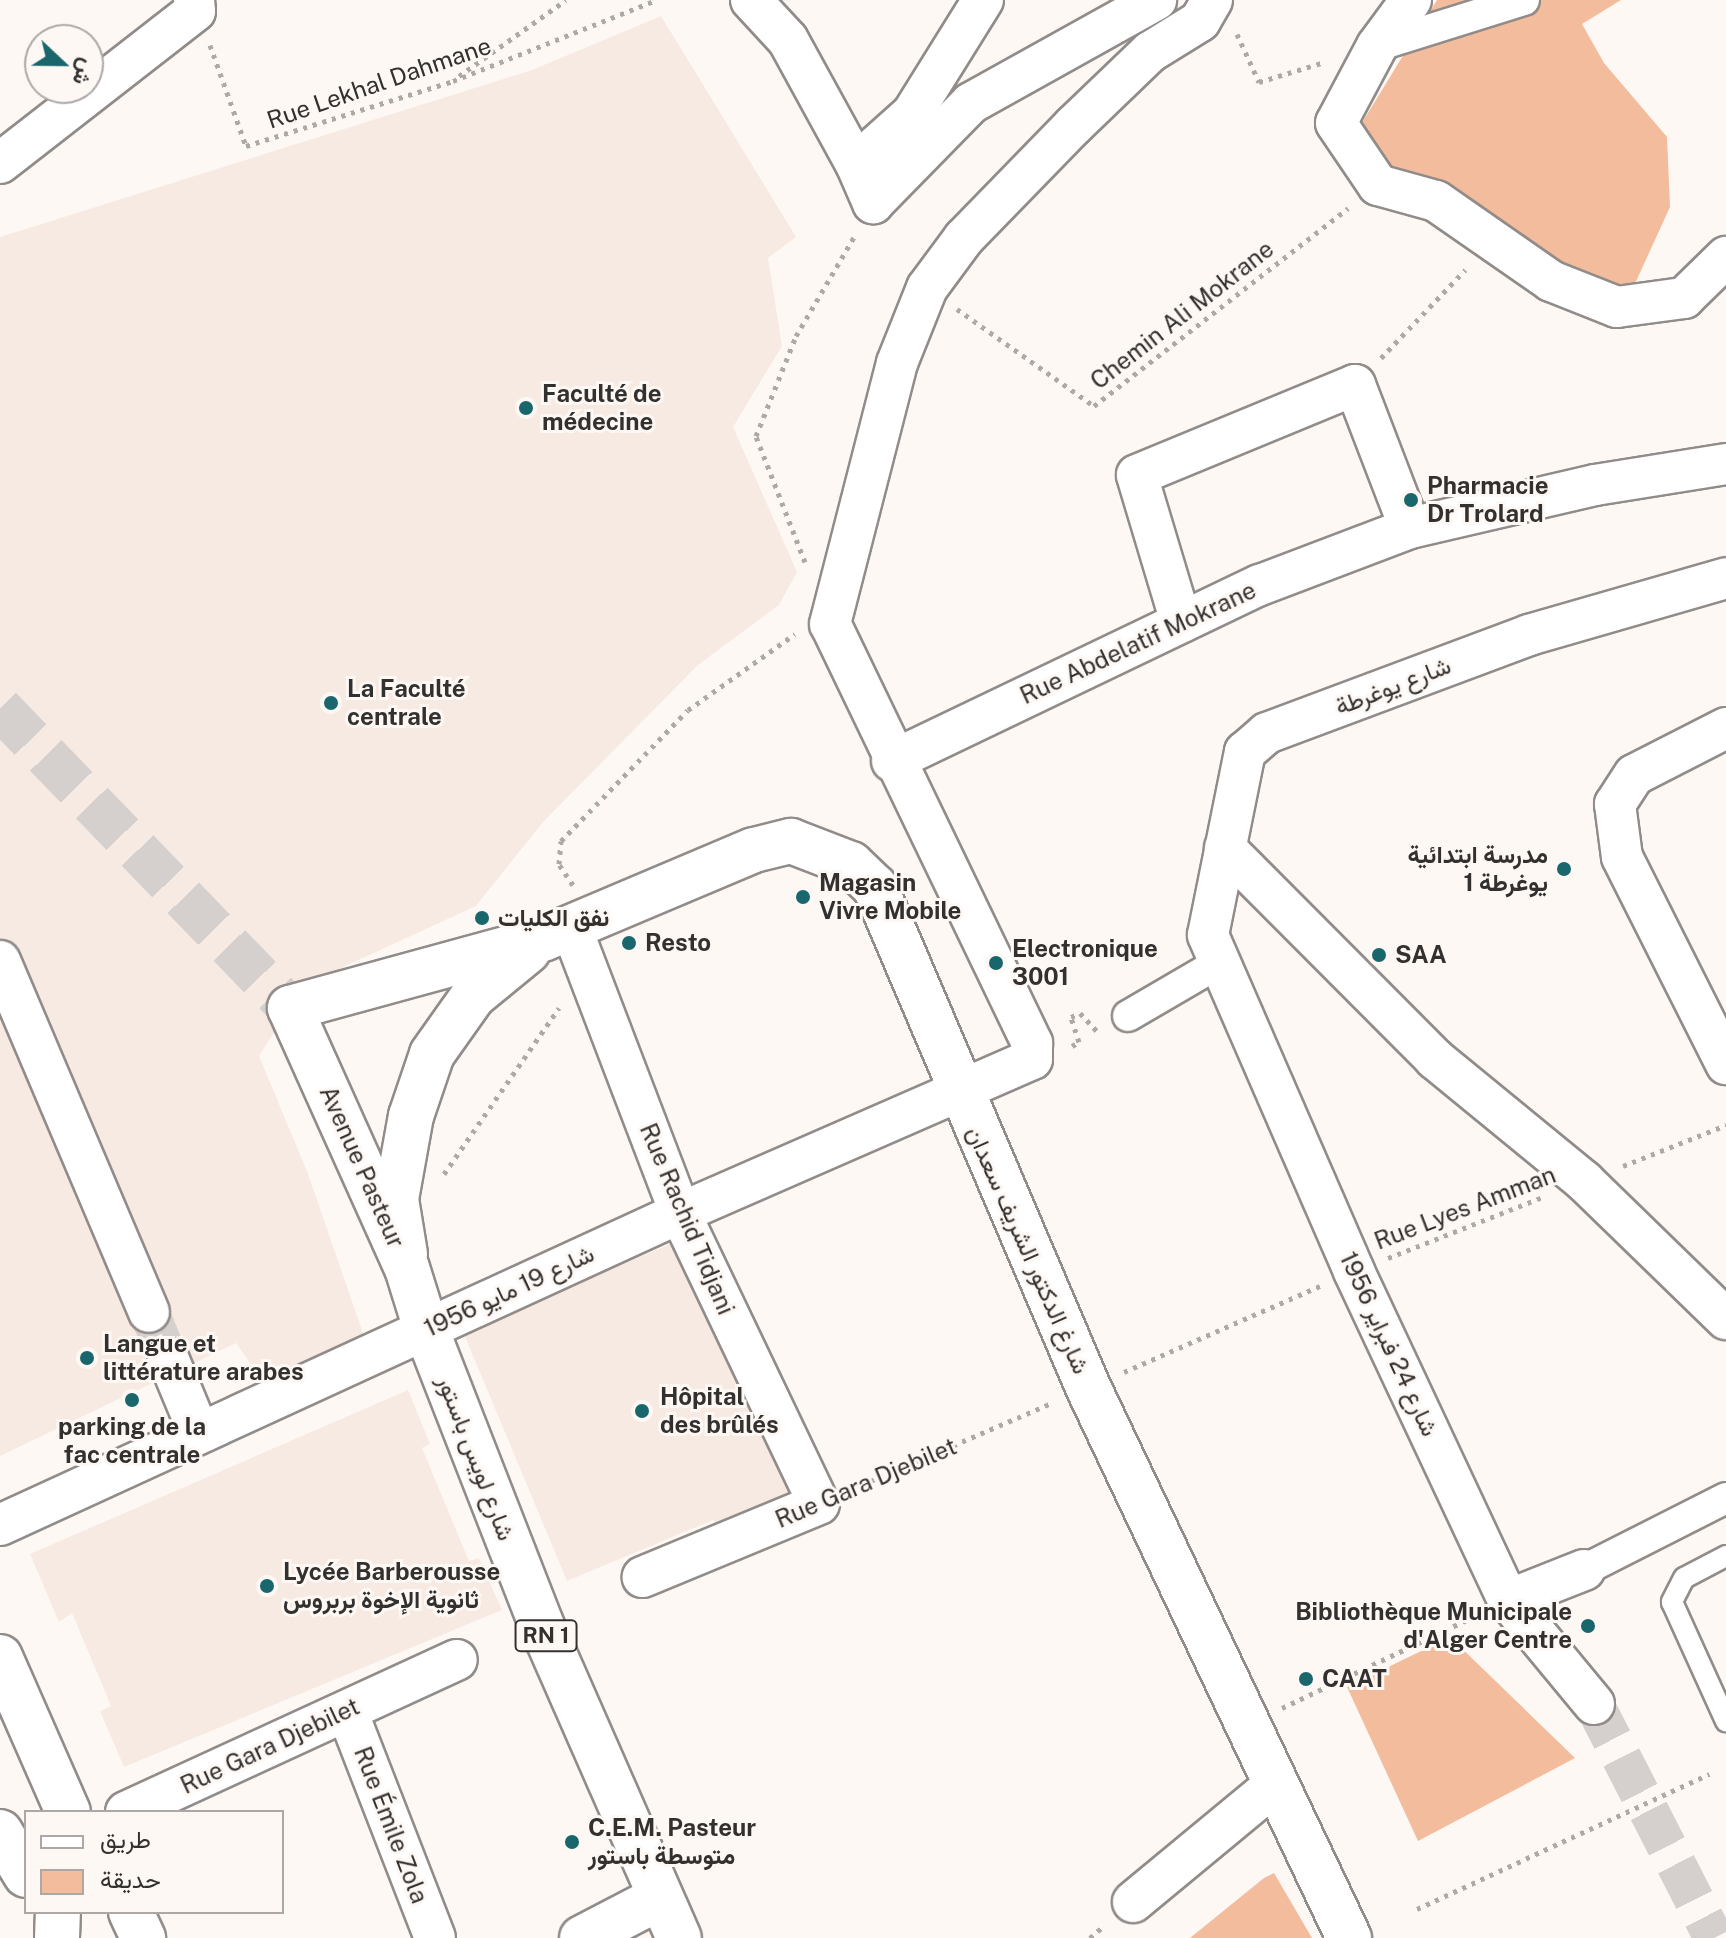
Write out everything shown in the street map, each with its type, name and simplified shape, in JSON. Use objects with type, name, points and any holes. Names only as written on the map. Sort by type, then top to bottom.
[{"type":"main road","name":"شارغ الدكتور الشريف سعدان","points":[[290,1008],[570,927],[754,850],[791,841],[827,851],[875,887],[958,1092],[1088,1387],[1273,1786],[1349,1938]]},
{"type":"main road","name":"شارغ الدكتور الشريف سعدان","points":[[407,1268],[396,1199],[411,1116],[432,1054],[473,996],[570,927]]},
{"type":"main road","name":"Avenue Pasteur","points":[[290,1008],[407,1268],[426,1329]]},
{"type":"main road","name":"شارع لويس باستور","points":[[426,1329],[541,1624],[679,1938]]},
{"type":"main road","points":[[0,1657],[67,1810]]},
{"type":"main road","points":[[0,1832],[24,1872]]},
{"type":"main road","points":[[582,1938],[659,1898]]},
{"type":"main road","points":[[132,1914],[143,1938]]},
{"type":"street","points":[[751,0],[788,40],[856,164],[873,203],[971,103],[1156,0]]},
{"type":"street","points":[[856,164],[912,114],[983,0]]},
{"type":"street","points":[[1411,0],[1377,46],[1336,123],[1378,185],[1436,201],[1495,239],[1551,281],[1617,307],[1684,298],[1726,257]]},
{"type":"street","points":[[1377,46],[1524,0]]},
{"type":"street","points":[[0,163],[194,6]]},
{"type":"street","points":[[892,761],[830,624],[897,363],[927,288],[964,238],[1150,52],[1200,21],[1223,14]]},
{"type":"street","points":[[1181,622],[1137,475],[1355,385],[1410,528]]},
{"type":"street","name":"Rue Abdelatif Mokrane","points":[[892,761],[1260,585],[1410,528],[1595,485],[1726,464]]},
{"type":"street","name":"شارع يوغرطة","points":[[1215,948],[1225,848],[1245,752],[1267,733],[1529,635],[1726,578]]},
{"type":"street","points":[[1726,728],[1634,775],[1615,804],[1622,857],[1726,1064]]},
{"type":"street","name":"شارع 19 مايو 1956","points":[[0,1525],[680,1213],[958,1092],[1022,1068],[1032,1059],[1032,1043],[892,761]]},
{"type":"street","points":[[1225,848],[1435,1059],[1584,1181],[1726,1319]]},
{"type":"street","name":"Rue Rachid Tidjani","points":[[570,927],[680,1213],[819,1504]]},
{"type":"street","points":[[1128,1016],[1215,948]]},
{"type":"street","name":"شارع 24 فبراير 1956","points":[[1215,948],[1354,1271],[1508,1600],[1594,1704]]},
{"type":"street","points":[[0,961],[149,1312]]},
{"type":"street","points":[[168,1358],[199,1433]]},
{"type":"street","points":[[1508,1600],[1584,1570],[1726,1498]]},
{"type":"street","name":"Rue Gara Djebilet","points":[[643,1577],[819,1504]]},
{"type":"street","name":"Rue Gara Djebilet","points":[[130,1810],[457,1660]]},
{"type":"street","name":"Rue Émile Zola","points":[[347,1711],[435,1938]]},
{"type":"street","points":[[1133,1902],[1273,1786]]},
{"type":"lane","points":[[1726,1556],[1684,1578],[1672,1602],[1726,1721]]},
{"type":"path","points":[[453,81],[566,0]]},
{"type":"path","name":"Rue Lekhal Dahmane","points":[[194,6],[246,146],[453,81],[657,0]]},
{"type":"path","points":[[1223,14],[1259,82],[1377,46]]},
{"type":"path","name":"Chemin Ali Mokrane","points":[[927,288],[1094,406],[1378,185]]},
{"type":"path","points":[[807,566],[756,436],[796,336],[873,203]]},
{"type":"path","points":[[1355,385],[1495,239]]},
{"type":"path","points":[[570,927],[559,864],[561,841],[688,710],[792,635],[830,624]]},
{"type":"path","points":[[437,1185],[542,1030],[589,974]]},
{"type":"path","points":[[1062,1036],[1071,1046],[1079,1042],[1071,1017],[1080,1013],[1096,1032],[1104,1028],[1098,1004],[1107,1000],[1120,1020],[1128,1016]]},
{"type":"path","name":"Rue Lyes Amman","points":[[1088,1387],[1354,1271],[1726,1125]]},
{"type":"path","name":"Rue Gara Djebilet","points":[[819,1504],[1088,1387]]},
{"type":"path","points":[[1245,1726],[1508,1600]]},
{"type":"path","points":[[1417,1909],[1709,1774]]},
{"type":"shaded area","name":"La Faculté centrale","points":[[661,16],[796,237],[768,258],[782,346],[733,427],[797,572],[779,605],[698,665],[543,822],[476,906],[328,974],[290,1008],[259,1056],[308,1174],[365,1339],[262,1380],[236,1343],[0,1456],[0,237],[532,70]]},
{"type":"shaded area","name":"Hôpital des brûlés","points":[[675,1242],[824,1484],[717,1529],[713,1520],[567,1581],[463,1332]]},
{"type":"shaded area","name":"Lycée Barberousse ثانوية الإخوة بربروس","points":[[408,1390],[430,1444],[422,1448],[469,1561],[479,1558],[502,1610],[124,1767],[100,1711],[111,1706],[72,1613],[59,1622],[30,1554]]},
{"type":"green space","points":[[1437,0],[1621,0],[1582,24],[1604,63],[1667,137],[1670,207],[1633,288],[1549,272],[1482,210],[1369,157],[1360,126]]},
{"type":"green space","points":[[1450,1637],[1575,1758],[1418,1841],[1347,1687]]},
{"type":"green space","points":[[1274,1873],[1312,1938],[1190,1938],[1264,1878]]},
{"type":"tunnel","points":[[0,708],[290,1008]]},
{"type":"tunnel","points":[[149,1312],[168,1358]]},
{"type":"tunnel","points":[[1594,1704],[1714,1938]]},
{"type":"place","name":"Faculté de médecine","points":[[526,408]]},
{"type":"place","name":"Pharmacie Dr Trolard","points":[[1411,500]]},
{"type":"place","name":"La Faculté centrale","points":[[331,703]]},
{"type":"place","name":"مدرسة ابتدائية يوغرطة 1","points":[[1564,869]]},
{"type":"place","name":"Magasin Vivre Mobile","points":[[803,897]]},
{"type":"place","name":"نفق الكليات","points":[[482,918]]},
{"type":"place","name":"Resto","points":[[629,943]]},
{"type":"place","name":"SAA","points":[[1379,955]]},
{"type":"place","name":"Electronique 3001","points":[[996,963]]},
{"type":"place","name":"Langue et littérature arabes","points":[[87,1358]]},
{"type":"place","name":"parking de la fac centrale","points":[[132,1400]]},
{"type":"place","name":"Hôpital des brûlés","points":[[642,1411]]},
{"type":"place","name":"Lycée Barberousse ثانوية الإخوة بربروس","points":[[267,1586]]},
{"type":"place","name":"Bibliothèque Municipale d'Alger Centre","points":[[1588,1626]]},
{"type":"place","name":"CAAT","points":[[1306,1679]]},
{"type":"place","name":"C.E.M. Pasteur متوسطة باستور","points":[[572,1842]]}]
